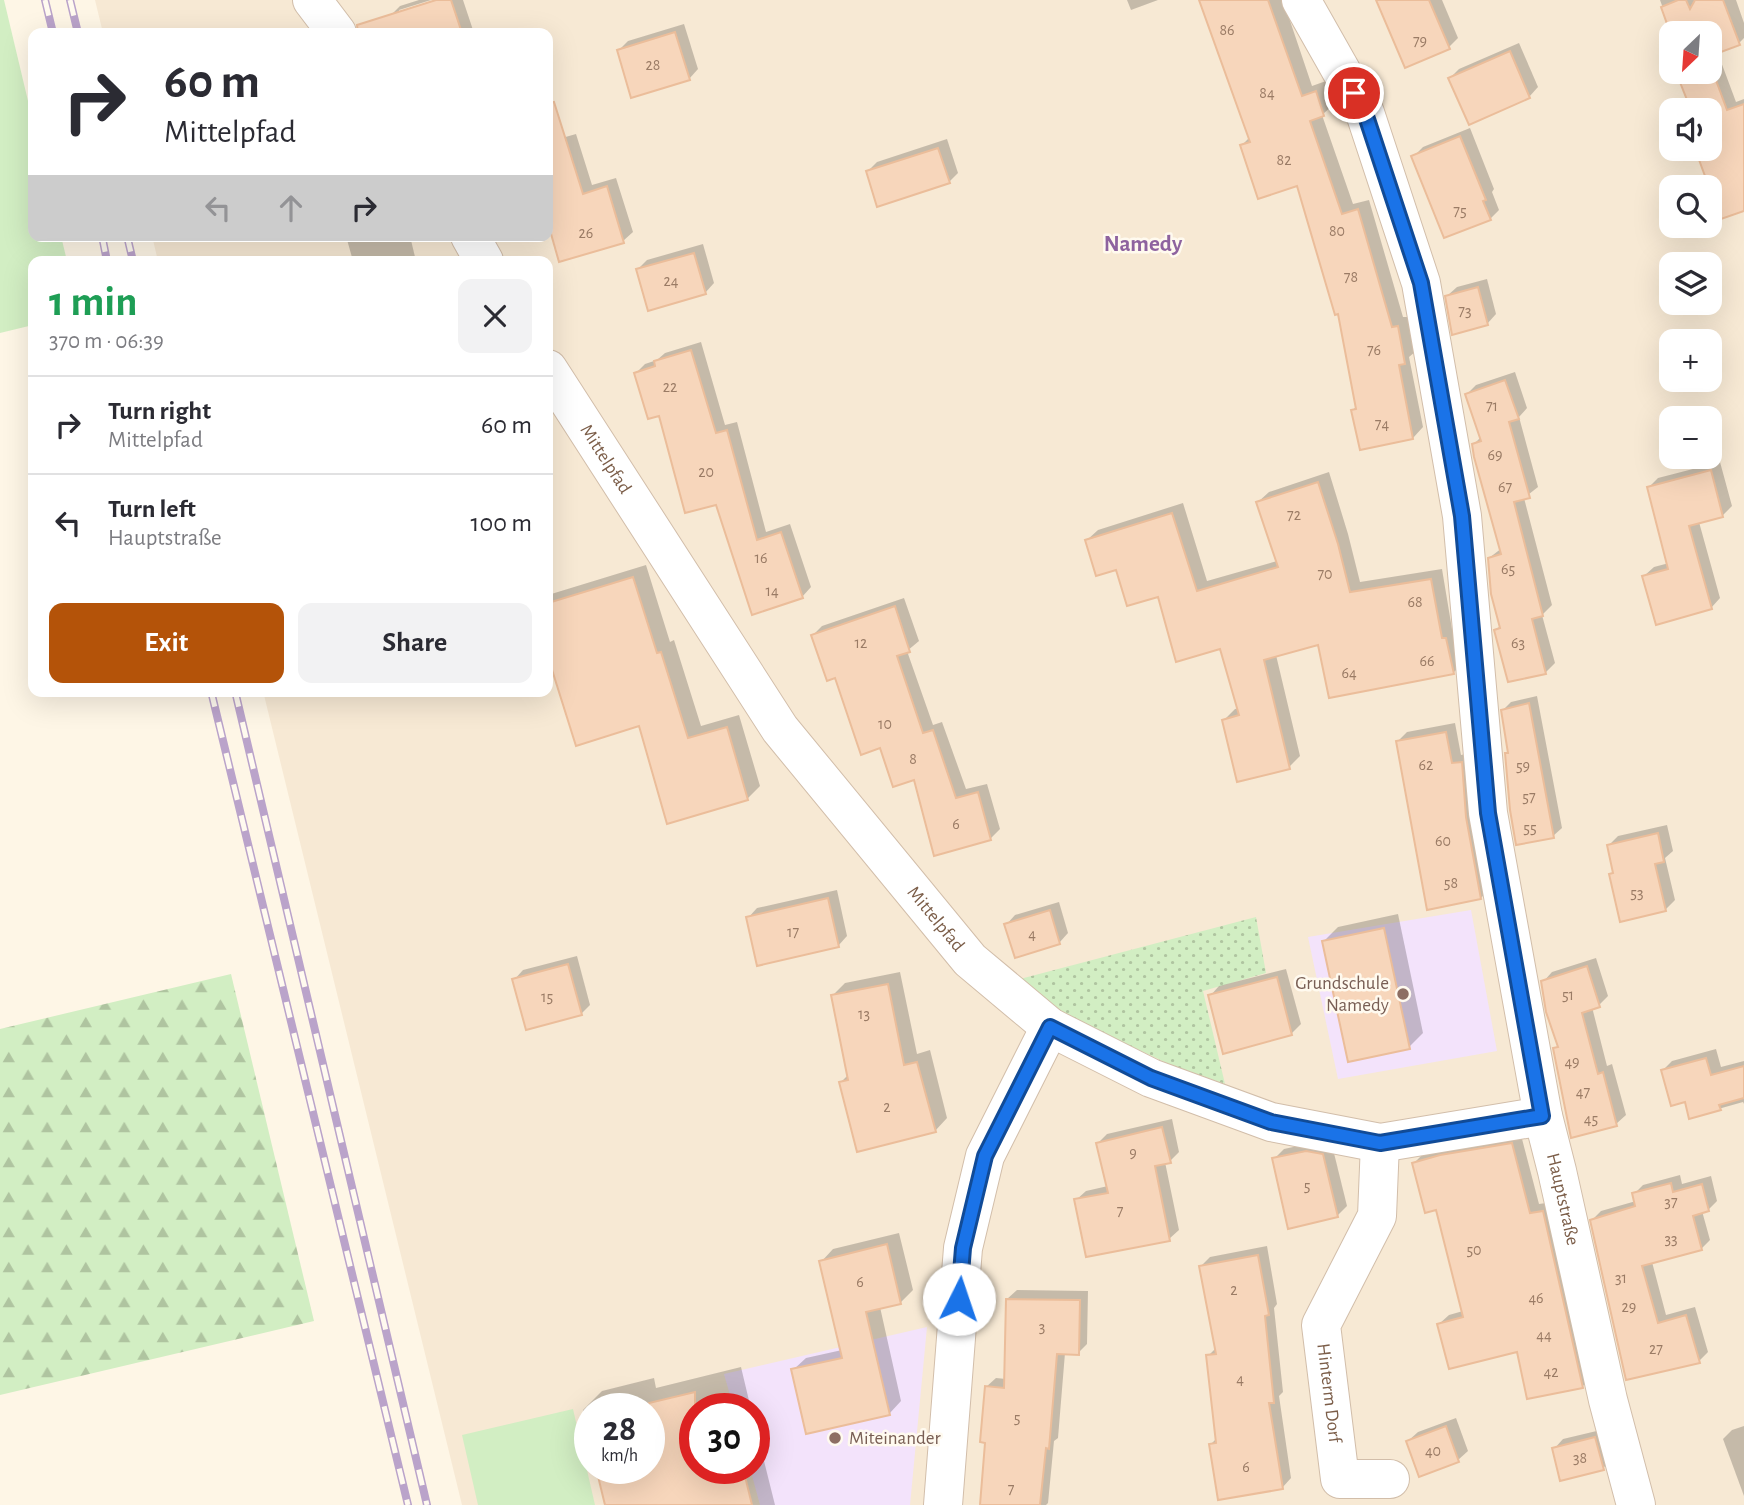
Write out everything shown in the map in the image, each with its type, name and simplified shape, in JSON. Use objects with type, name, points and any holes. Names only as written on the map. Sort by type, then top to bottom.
[{"type":"street","points":[[312,0],[333,28]]},
{"type":"street","name":"Hauptstraße","points":[[1301,0],[1365,113],[1421,283],[1462,516],[1488,813],[1542,1116],[1558,1171],[1608,1400],[1636,1505]]},
{"type":"street","name":"Mittelpfad","points":[[553,377],[780,729],[970,960],[1050,1027],[1151,1078],[1271,1122],[1380,1143],[1542,1116]]},
{"type":"street","points":[[943,1505],[963,1248],[985,1156],[1050,1027]]},
{"type":"street","name":"Hinterm Dorf","points":[[1380,1143],[1377,1216],[1321,1325],[1340,1479],[1391,1479]]},
{"type":"shaded area","points":[[95,0],[1744,0],[1744,1505],[462,1505],[264,697],[553,697],[553,256],[157,256],[153,242],[553,242],[553,28],[102,28]]},
{"type":"shaded area","name":"Grundschule Namedy","points":[[1471,910],[1497,1051],[1338,1079],[1308,937]]},
{"type":"shaded area","name":"Miteinander","points":[[927,1327],[910,1505],[760,1505],[754,1484],[770,1484],[770,1393],[729,1393],[724,1374]]},
{"type":"green space","points":[[0,0],[4,0],[28,101],[28,242],[62,242],[66,256],[28,256],[28,326],[0,333]]},
{"type":"green space","points":[[1256,917],[1266,973],[1203,991],[1225,1084],[1171,1065],[1069,1017],[1020,979]]},
{"type":"green space","points":[[231,974],[314,1321],[0,1395],[0,1029]]},
{"type":"green space","points":[[573,1409],[574,1484],[590,1484],[595,1505],[478,1505],[462,1435]]},
{"type":"building","points":[[436,0],[451,0],[460,28],[357,28],[357,25]]},
{"type":"building","points":[[1199,0],[1268,0],[1302,96],[1316,91],[1324,116],[1310,121],[1342,214],[1358,209],[1392,327],[1398,326],[1405,364],[1399,365],[1413,439],[1360,450],[1351,410],[1356,409],[1338,314],[1335,315],[1297,186],[1258,199],[1240,145],[1250,142]]},
{"type":"building","points":[[1376,0],[1429,0],[1450,49],[1405,68]]},
{"type":"building","points":[[1678,0],[1686,0],[1690,9],[1695,0],[1723,0],[1740,45],[1722,52],[1722,21],[1666,21],[1661,7]]},
{"type":"building","points":[[675,32],[690,80],[631,98],[617,50]]},
{"type":"building","points":[[1510,51],[1530,98],[1469,125],[1448,78]]},
{"type":"building","points":[[1681,84],[1717,84],[1727,110],[1744,104],[1744,211],[1722,219],[1722,175],[1705,175],[1699,161],[1722,161],[1722,98],[1686,98]]},
{"type":"building","points":[[553,102],[583,194],[607,186],[624,243],[559,262],[553,241]]},
{"type":"building","points":[[1460,136],[1486,200],[1483,201],[1491,220],[1444,238],[1411,156]]},
{"type":"building","points":[[938,148],[950,183],[877,207],[866,171]]},
{"type":"building","points":[[694,253],[706,294],[648,311],[636,269]]},
{"type":"building","points":[[1478,287],[1488,325],[1452,335],[1445,296]]},
{"type":"building","points":[[691,350],[716,433],[727,430],[757,540],[781,532],[803,598],[752,615],[716,505],[685,513],[659,416],[648,419],[634,373],[655,366],[654,361]]},
{"type":"building","points":[[1505,380],[1519,419],[1509,422],[1530,498],[1514,502],[1543,616],[1532,619],[1546,674],[1508,682],[1494,630],[1500,628],[1491,594],[1488,558],[1501,554],[1474,457],[1472,444],[1481,441],[1465,394]]},
{"type":"building","points":[[1711,470],[1723,517],[1689,526],[1712,609],[1656,625],[1642,576],[1668,569],[1647,487]]},
{"type":"building","points":[[1318,482],[1350,592],[1431,579],[1442,638],[1446,638],[1454,674],[1329,698],[1318,645],[1264,660],[1290,769],[1237,782],[1222,720],[1239,715],[1220,649],[1176,662],[1158,597],[1127,606],[1116,570],[1096,576],[1085,540],[1172,513],[1197,591],[1278,567],[1256,502]]},
{"type":"building","points":[[633,577],[657,653],[661,652],[688,738],[727,727],[748,800],[667,824],[639,726],[576,746],[553,673],[553,601]]},
{"type":"building","points":[[895,606],[910,652],[897,656],[923,733],[933,730],[956,798],[978,792],[991,840],[934,856],[914,780],[893,787],[880,748],[861,755],[835,678],[827,681],[811,635]]},
{"type":"building","points":[[1529,703],[1554,838],[1516,845],[1505,753],[1508,753],[1501,710]]},
{"type":"building","points":[[1446,732],[1452,763],[1462,762],[1466,817],[1481,899],[1427,910],[1396,741]]},
{"type":"building","points":[[1658,833],[1664,862],[1655,864],[1666,911],[1620,922],[1609,874],[1613,873],[1607,845]]},
{"type":"building","points":[[828,898],[839,947],[757,966],[746,917]]},
{"type":"building","points":[[1050,910],[1060,944],[1015,958],[1004,924]]},
{"type":"building","points":[[1384,928],[1410,1049],[1348,1062],[1322,941]]},
{"type":"building","points":[[568,964],[582,1015],[526,1030],[512,979]]},
{"type":"building","points":[[1587,966],[1600,1007],[1582,1013],[1598,1074],[1603,1072],[1617,1126],[1571,1138],[1553,1048],[1558,1047],[1546,1012],[1541,981]]},
{"type":"building","points":[[1277,977],[1292,1035],[1223,1054],[1208,995]]},
{"type":"building","points":[[888,984],[904,1065],[917,1062],[936,1132],[857,1152],[839,1082],[848,1080],[831,995]]},
{"type":"building","points":[[1706,1058],[1711,1075],[1744,1066],[1744,1098],[1719,1105],[1721,1110],[1689,1119],[1685,1102],[1671,1106],[1661,1070]]},
{"type":"building","points":[[1162,1127],[1171,1163],[1155,1166],[1170,1241],[1086,1257],[1074,1199],[1108,1193],[1096,1143]]},
{"type":"building","points":[[1512,1143],[1530,1213],[1543,1211],[1583,1388],[1527,1399],[1517,1352],[1449,1369],[1437,1324],[1463,1317],[1436,1210],[1425,1213],[1412,1163],[1440,1155]]},
{"type":"building","points":[[1306,1151],[1323,1154],[1338,1217],[1288,1229],[1272,1158]]},
{"type":"building","points":[[1671,1183],[1673,1192],[1702,1184],[1709,1211],[1693,1216],[1702,1250],[1642,1266],[1658,1323],[1686,1315],[1700,1363],[1626,1380],[1590,1220],[1635,1206],[1632,1193]]},
{"type":"building","points":[[887,1244],[901,1304],[866,1312],[890,1415],[806,1434],[791,1369],[842,1358],[819,1261]]},
{"type":"building","points":[[1258,1255],[1269,1315],[1265,1316],[1274,1403],[1269,1403],[1283,1489],[1218,1500],[1209,1444],[1216,1443],[1206,1355],[1216,1354],[1199,1266]]},
{"type":"building","points":[[1006,1299],[1080,1300],[1079,1355],[1057,1354],[1049,1449],[1046,1448],[1040,1505],[980,1505],[985,1443],[980,1442],[985,1386],[1004,1388]]},
{"type":"building","points":[[679,1396],[679,1484],[747,1484],[752,1505],[605,1505],[600,1484],[665,1484],[665,1399]]},
{"type":"building","points":[[1446,1426],[1459,1462],[1419,1477],[1406,1441]]},
{"type":"building","points":[[1595,1437],[1604,1470],[1560,1481],[1552,1448]]},
{"type":"railway","points":[[45,0],[52,28]]},
{"type":"railway","points":[[70,0],[77,28]]},
{"type":"railway","points":[[103,242],[106,256]]},
{"type":"railway","points":[[128,242],[132,256]]},
{"type":"railway","points":[[212,697],[408,1505]]},
{"type":"railway","points":[[236,697],[427,1505]]},
{"type":"place","name":"Grundschule Namedy","points":[[1403,994]]},
{"type":"place","name":"Miteinander","points":[[835,1438]]},
{"type":"district","name":"Namedy","points":[[1143,244]]},
{"type":"route","points":[[959,1299],[963,1248],[985,1156],[1050,1027],[1151,1078],[1271,1122],[1380,1143],[1542,1116],[1488,813],[1462,516],[1421,283],[1365,113],[1354,93]]}]
